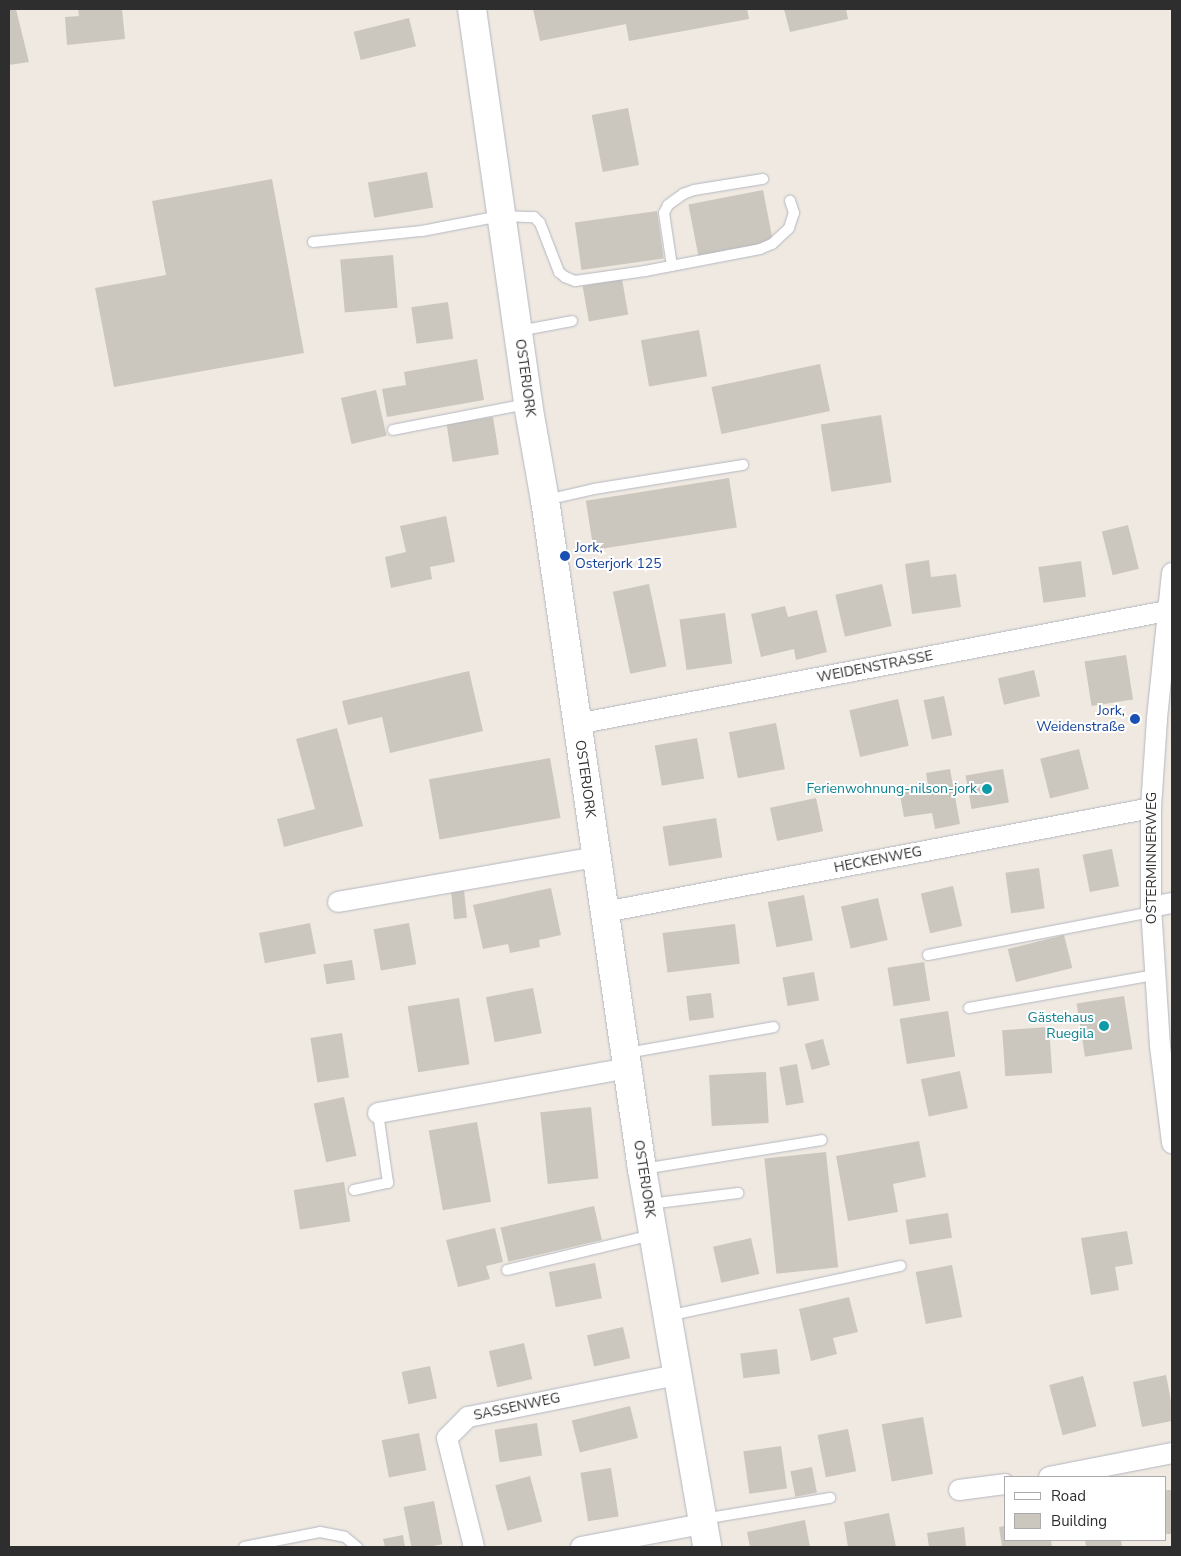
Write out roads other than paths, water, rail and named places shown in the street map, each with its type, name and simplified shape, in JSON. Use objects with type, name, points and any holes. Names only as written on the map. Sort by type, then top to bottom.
[{"type":"main road","name":"OSTERJORK","points":[[472,9],[528,404],[545,500],[596,856],[628,1061],[642,1169],[703,1530]]},
{"type":"street","name":"OSTERMINNERWEG","points":[[1172,573],[1151,808],[1151,909],[1155,975],[1160,1046],[1172,1143]]},
{"type":"street","name":"WEIDENSTRASSE","points":[[577,724],[1170,610]]},
{"type":"street","name":"HECKENWEG","points":[[605,912],[1151,808]]},
{"type":"street","points":[[338,902],[596,856]]},
{"type":"street","points":[[1151,909],[1172,903]]},
{"type":"street","points":[[378,1113],[628,1061]]},
{"type":"street","name":"SASSENWEG","points":[[474,1547],[448,1438],[468,1417],[676,1375]]},
{"type":"street","points":[[1054,1476],[1172,1453]]},
{"type":"street","points":[[959,1490],[1004,1484]]},
{"type":"street","points":[[581,1547],[703,1530]]},
{"type":"lane","points":[[672,266],[664,213],[668,205],[683,194],[694,190],[763,179]]},
{"type":"lane","points":[[313,242],[422,231],[502,216],[534,217],[540,223],[559,272],[575,281],[672,266],[760,249],[772,244],[785,233],[792,222],[794,213],[790,200]]},
{"type":"lane","points":[[518,332],[572,321]]},
{"type":"lane","points":[[393,430],[528,404]]},
{"type":"lane","points":[[545,500],[594,489],[743,465]]},
{"type":"lane","points":[[928,955],[1151,909]]},
{"type":"lane","points":[[969,1008],[1155,975]]},
{"type":"lane","points":[[628,1061],[774,1027]]},
{"type":"lane","points":[[354,1190],[388,1183],[378,1113]]},
{"type":"lane","points":[[642,1169],[822,1140]]},
{"type":"lane","points":[[648,1204],[738,1193]]},
{"type":"lane","points":[[507,1270],[653,1235]]},
{"type":"lane","points":[[666,1317],[901,1266]]},
{"type":"lane","points":[[703,1530],[830,1498]]},
{"type":"lane","points":[[244,1547],[320,1532],[345,1537],[358,1547]]},
{"type":"place","name":"Jork, Osterjork 125","points":[[565,556]]},
{"type":"place","name":"Jork, Weidenstraße","points":[[1135,719]]},
{"type":"place","name":"Ferienwohnung-nilson-jork","points":[[987,789]]},
{"type":"place","name":"Gästehaus Ruegila","points":[[1104,1026]]}]
